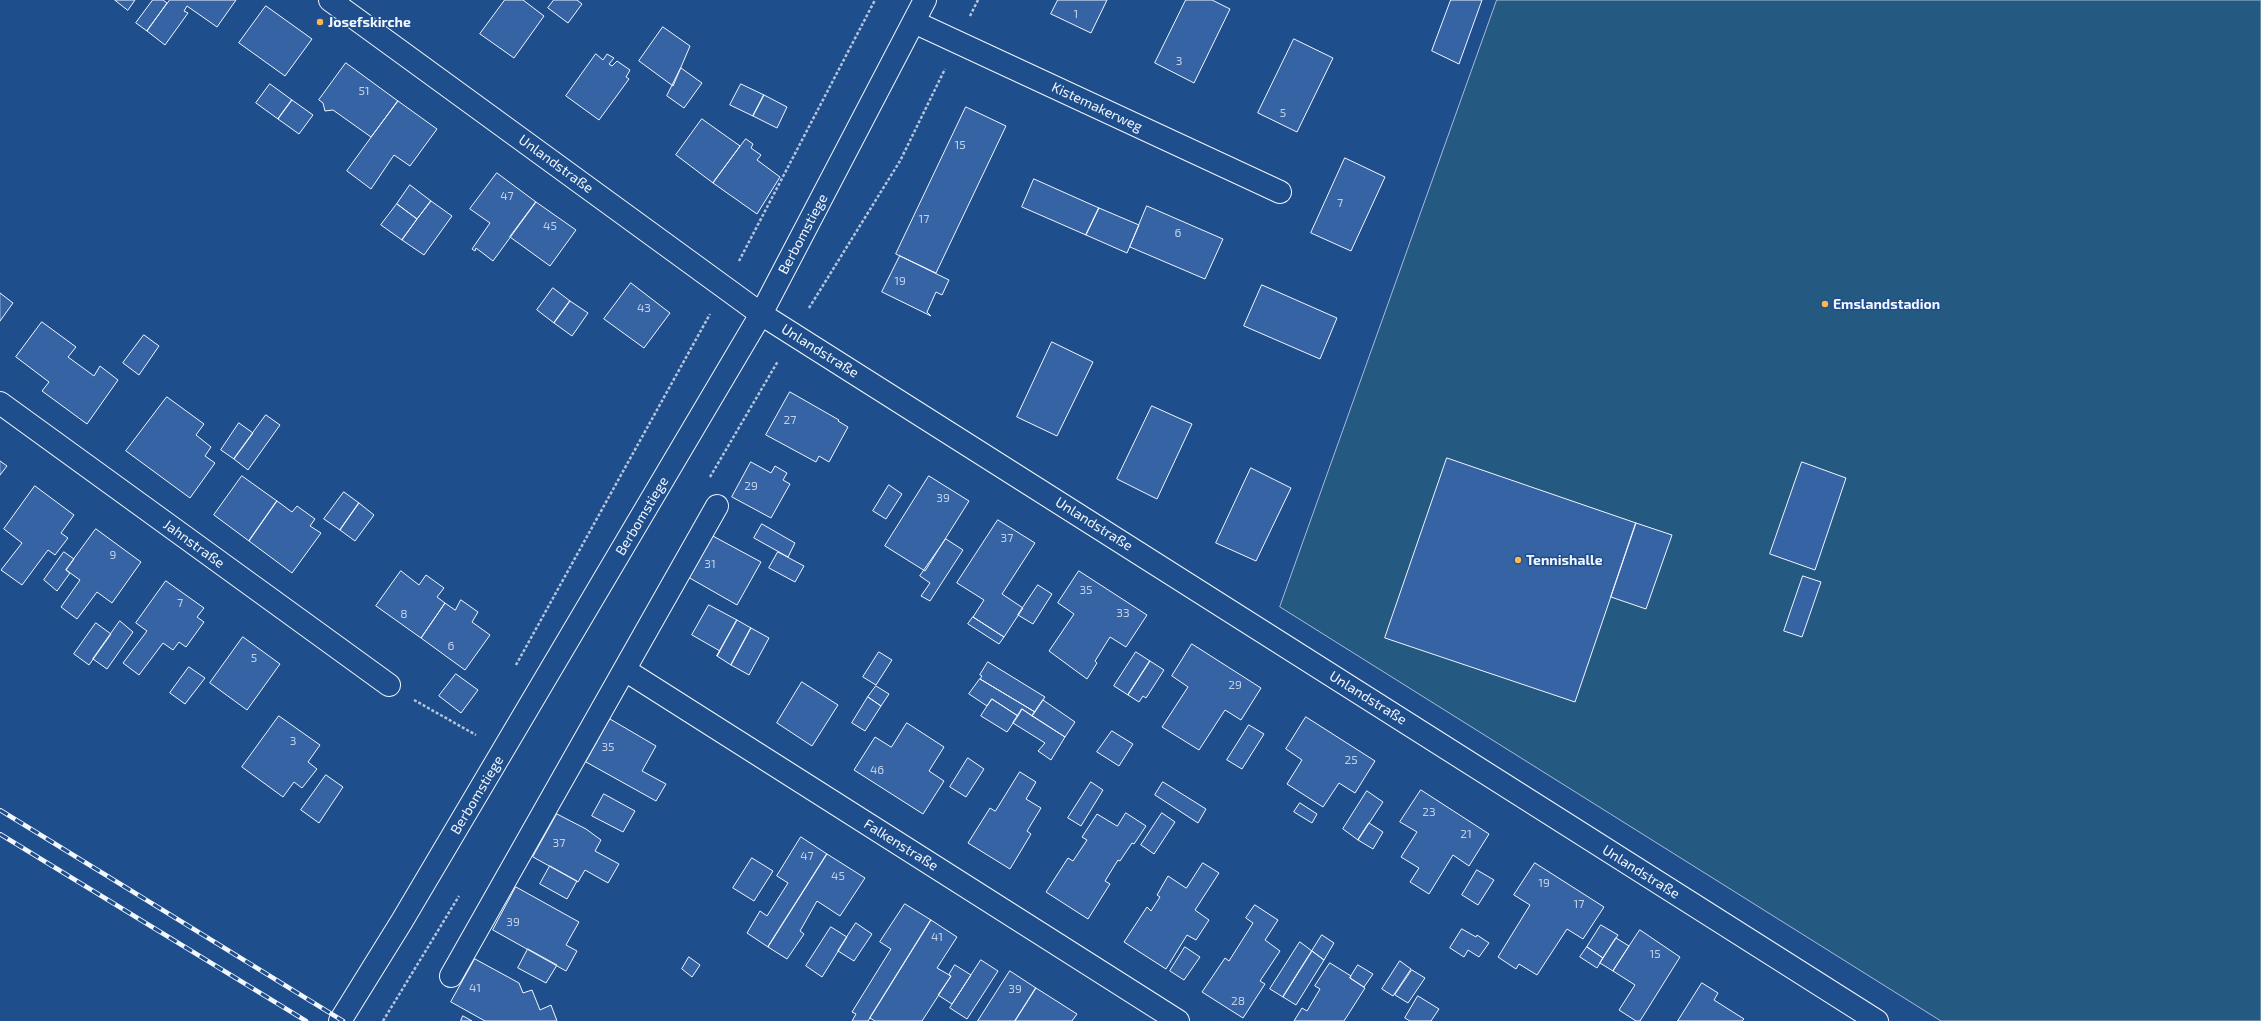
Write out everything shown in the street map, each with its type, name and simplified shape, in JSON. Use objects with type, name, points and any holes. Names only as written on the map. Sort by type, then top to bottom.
[{"type":"street","name":"Unlandstraße","points":[[330,0],[761,314],[1877,1021]]},
{"type":"street","name":"Berbomstiege","points":[[340,1021],[410,908],[761,314],[925,0]]},
{"type":"street","name":"Kistemakerweg","points":[[914,22],[1280,192]]},
{"type":"street","name":"Jahnstraße","points":[[0,403],[389,685]]},
{"type":"street","points":[[450,976],[717,506]]},
{"type":"street","name":"Falkenstraße","points":[[625,670],[1178,1021]]},
{"type":"path","points":[[515,666],[725,288],[875,0]]},
{"type":"path","points":[[389,685],[476,735]]},
{"type":"path","points":[[472,742],[480,728]]},
{"type":"shaded area","name":"Emslandstadion","points":[[1497,0],[2261,0],[2261,1021],[1941,1021],[1280,607]]},
{"type":"building","points":[[115,0],[135,0],[128,10]]},
{"type":"building","points":[[153,0],[163,0],[167,3],[147,31],[136,23]]},
{"type":"building","points":[[170,0],[236,0],[217,27],[187,6],[184,11],[188,13],[165,45],[147,31]]},
{"type":"building","points":[[505,0],[523,0],[544,16],[514,58],[480,34]]},
{"type":"building","points":[[554,0],[577,0],[582,4],[568,23],[548,8]]},
{"type":"building","points":[[1058,0],[1107,0],[1091,33],[1051,14]]},
{"type":"building","points":[[1186,0],[1212,0],[1230,9],[1194,83],[1155,63]]},
{"type":"building","points":[[1451,0],[1482,0],[1459,64],[1432,51]]},
{"type":"building","points":[[266,6],[312,39],[285,76],[239,43]]},
{"type":"building","points":[[663,27],[690,46],[673,86],[639,61]]},
{"type":"building","points":[[1294,39],[1333,58],[1297,132],[1258,113]]},
{"type":"building","points":[[596,54],[603,60],[607,54],[614,58],[609,64],[612,66],[617,61],[630,70],[626,77],[629,79],[599,120],[566,96]]},
{"type":"building","points":[[346,63],[398,101],[371,137],[333,110],[325,111],[323,103],[319,100]]},
{"type":"building","points":[[681,68],[702,83],[684,108],[667,96]]},
{"type":"building","points":[[270,84],[292,100],[278,119],[256,103]]},
{"type":"building","points":[[741,84],[764,95],[753,116],[730,105]]},
{"type":"building","points":[[764,95],[787,107],[777,128],[753,116]]},
{"type":"building","points":[[292,100],[313,115],[299,134],[278,119]]},
{"type":"building","points":[[398,101],[437,129],[410,166],[394,155],[371,189],[347,171]]},
{"type":"building","points":[[966,107],[1006,126],[936,273],[896,254]]},
{"type":"building","points":[[702,119],[740,146],[713,183],[676,155]]},
{"type":"building","points":[[746,139],[753,144],[751,148],[761,155],[757,160],[780,177],[757,214],[713,183]]},
{"type":"building","points":[[1345,158],[1385,177],[1351,251],[1311,233]]},
{"type":"building","points":[[497,173],[536,202],[493,261],[476,248],[475,251],[472,249],[490,223],[470,209]]},
{"type":"building","points":[[1034,179],[1099,208],[1086,235],[1022,207]]},
{"type":"building","points":[[410,185],[431,201],[417,219],[397,204]]},
{"type":"building","points":[[431,201],[452,216],[424,255],[402,240]]},
{"type":"building","points":[[536,202],[576,230],[550,266],[510,237]]},
{"type":"building","points":[[397,204],[417,219],[402,240],[381,225]]},
{"type":"building","points":[[1147,206],[1223,239],[1205,279],[1130,247]]},
{"type":"building","points":[[1099,208],[1139,225],[1127,253],[1086,235]]},
{"type":"building","points":[[900,256],[949,280],[942,295],[936,292],[927,312],[931,316],[882,292]]},
{"type":"building","points":[[631,283],[670,313],[644,348],[604,319]]},
{"type":"building","points":[[1262,285],[1337,318],[1320,359],[1244,326]]},
{"type":"building","points":[[553,288],[570,301],[554,323],[537,310]]},
{"type":"building","points":[[0,293],[13,303],[0,321]]},
{"type":"building","points":[[570,301],[588,313],[572,336],[554,323]]},
{"type":"building","points":[[42,322],[76,347],[68,357],[94,376],[100,366],[118,380],[87,424],[42,391],[49,382],[16,357]]},
{"type":"building","points":[[144,335],[159,346],[139,375],[123,363]]},
{"type":"building","points":[[1052,342],[1093,362],[1057,436],[1017,417]]},
{"type":"building","points":[[790,392],[839,420],[838,421],[848,427],[829,462],[819,456],[816,462],[766,435]]},
{"type":"building","points":[[167,397],[204,424],[196,435],[211,447],[205,456],[215,463],[190,498],[126,451]]},
{"type":"building","points":[[1152,406],[1192,424],[1157,499],[1117,479]]},
{"type":"building","points":[[266,415],[280,425],[248,470],[234,459]]},
{"type":"building","points":[[239,423],[253,433],[234,459],[221,450]]},
{"type":"building","name":"Tennishalle","points":[[1447,458],[1636,523],[1575,702],[1385,638]]},
{"type":"building","points":[[0,461],[7,466],[0,475]]},
{"type":"building","points":[[751,462],[771,473],[775,466],[787,473],[783,480],[790,484],[771,518],[732,497]]},
{"type":"building","points":[[1802,462],[1846,478],[1815,570],[1770,554]]},
{"type":"building","points":[[1251,468],[1291,488],[1256,561],[1216,543]]},
{"type":"building","points":[[242,476],[277,501],[249,541],[214,515]]},
{"type":"building","points":[[929,476],[969,501],[925,571],[885,546]]},
{"type":"building","points":[[889,485],[902,494],[886,519],[873,511]]},
{"type":"building","points":[[35,486],[74,515],[61,533],[68,538],[55,555],[48,550],[22,585],[1,570],[22,543],[4,529]]},
{"type":"building","points":[[344,492],[359,503],[340,530],[324,519]]},
{"type":"building","points":[[277,501],[292,512],[297,506],[315,519],[310,526],[321,533],[292,573],[249,541]]},
{"type":"building","points":[[359,503],[374,515],[355,541],[340,530]]},
{"type":"building","points":[[998,520],[1035,543],[1002,594],[1023,608],[1004,637],[973,617],[984,600],[957,583]]},
{"type":"building","points":[[1636,523],[1672,535],[1646,609],[1611,597]]},
{"type":"building","points":[[762,524],[795,543],[788,557],[754,538]]},
{"type":"building","points":[[96,529],[141,562],[112,603],[97,592],[77,619],[61,607],[80,580],[66,570]]},
{"type":"building","points":[[711,535],[761,562],[737,605],[688,577]]},
{"type":"building","points":[[946,539],[963,550],[930,601],[921,596],[930,583],[920,576]]},
{"type":"building","points":[[64,552],[74,559],[66,570],[70,573],[57,591],[44,580]]},
{"type":"building","points":[[778,552],[804,566],[795,582],[769,568]]},
{"type":"building","points":[[401,571],[419,585],[426,575],[444,588],[437,597],[445,603],[421,638],[376,606]]},
{"type":"building","points":[[1079,571],[1147,615],[1126,647],[1110,637],[1095,661],[1097,663],[1087,679],[1049,651],[1074,614],[1058,603]]},
{"type":"building","points":[[1803,576],[1821,582],[1802,637],[1784,631]]},
{"type":"building","points":[[166,581],[204,608],[197,617],[204,622],[186,647],[179,642],[173,650],[163,643],[139,675],[123,663],[147,631],[136,623]]},
{"type":"building","points":[[1038,585],[1052,594],[1033,624],[1018,615]]},
{"type":"building","points":[[461,600],[478,612],[472,622],[490,635],[465,670],[421,638],[445,603],[455,610]]},
{"type":"building","points":[[709,605],[737,620],[720,651],[692,635]]},
{"type":"building","points":[[973,617],[1004,637],[999,644],[968,624]]},
{"type":"building","points":[[737,620],[751,628],[731,665],[717,656]]},
{"type":"building","points":[[120,621],[133,632],[107,669],[93,659]]},
{"type":"building","points":[[96,623],[111,634],[89,665],[74,654]]},
{"type":"building","points":[[751,628],[769,638],[749,675],[731,665]]},
{"type":"building","points":[[243,637],[280,664],[247,710],[210,683]]},
{"type":"building","points":[[1192,644],[1261,688],[1241,720],[1225,710],[1199,750],[1162,727],[1188,687],[1172,676]]},
{"type":"building","points":[[879,652],[892,660],[876,685],[863,677]]},
{"type":"building","points":[[1136,652],[1150,661],[1128,695],[1114,686]]},
{"type":"building","points":[[1150,661],[1164,670],[1146,698],[1143,696],[1139,702],[1128,695]]},
{"type":"building","points":[[988,662],[1045,697],[1035,712],[980,679],[982,676],[980,675]]},
{"type":"building","points":[[189,667],[205,678],[185,704],[170,693]]},
{"type":"building","points":[[456,674],[478,690],[461,713],[439,696]]},
{"type":"building","points":[[980,679],[1035,712],[1032,716],[1022,709],[1018,716],[992,699],[987,706],[969,694]]},
{"type":"building","points":[[802,682],[838,705],[812,746],[777,723]]},
{"type":"building","points":[[876,686],[889,694],[881,706],[868,697]]},
{"type":"building","points":[[868,697],[881,706],[865,731],[852,723]]},
{"type":"building","points":[[992,699],[1018,716],[1007,732],[981,716]]},
{"type":"building","points":[[1043,700],[1075,722],[1065,737],[1032,716]]},
{"type":"building","points":[[1022,709],[1065,737],[1051,760],[1038,751],[1045,743],[1013,723]]},
{"type":"building","points":[[279,716],[320,745],[308,762],[317,769],[302,788],[294,782],[283,797],[242,767]]},
{"type":"building","points":[[1306,717],[1375,761],[1355,793],[1339,783],[1323,807],[1287,784],[1302,760],[1286,749]]},
{"type":"building","points":[[610,719],[656,746],[642,771],[666,784],[656,801],[586,762]]},
{"type":"building","points":[[907,723],[944,747],[929,771],[944,781],[923,814],[854,770],[875,737],[891,747]]},
{"type":"building","points":[[1249,725],[1264,734],[1242,769],[1227,760]]},
{"type":"building","points":[[1112,731],[1133,744],[1119,766],[1097,752]]},
{"type":"building","points":[[968,758],[984,769],[966,797],[950,787]]},
{"type":"building","points":[[1020,772],[1036,782],[1026,799],[1041,808],[1027,831],[1031,834],[1010,869],[968,843],[990,808],[995,811]]},
{"type":"building","points":[[326,775],[343,787],[319,823],[301,810]]},
{"type":"building","points":[[1091,782],[1103,790],[1081,826],[1068,818]]},
{"type":"building","points":[[1163,782],[1206,809],[1198,823],[1155,795]]},
{"type":"building","points":[[1421,790],[1489,834],[1469,866],[1453,855],[1429,894],[1410,882],[1419,868],[1401,857],[1417,832],[1400,822]]},
{"type":"building","points":[[1367,791],[1383,802],[1358,840],[1343,829]]},
{"type":"building","points":[[604,794],[635,811],[623,832],[592,816]]},
{"type":"building","points":[[1300,803],[1317,814],[1312,823],[1294,812]]},
{"type":"building","points":[[1126,813],[1146,826],[1120,861],[1118,860],[1105,881],[1110,884],[1088,919],[1046,892],[1068,858],[1073,861],[1087,840],[1082,837],[1097,814],[1117,826]]},
{"type":"building","points":[[1162,813],[1175,822],[1154,854],[1141,845]]},
{"type":"building","points":[[557,814],[586,829],[601,840],[595,851],[619,864],[608,883],[585,870],[578,882],[533,857]]},
{"type":"building","points":[[1369,823],[1383,832],[1373,849],[1358,840]]},
{"type":"building","points":[[801,837],[827,854],[768,947],[747,933],[760,911],[767,916],[788,883],[777,876]]},
{"type":"building","points":[[827,854],[865,878],[840,916],[817,901],[800,931],[804,934],[787,959],[768,947]]},
{"type":"building","points":[[752,858],[773,871],[754,901],[733,888]]},
{"type":"building","points":[[1203,863],[1219,873],[1195,910],[1209,920],[1196,940],[1187,935],[1166,969],[1124,942],[1147,907],[1151,911],[1160,897],[1157,895],[1168,876],[1186,888]]},
{"type":"building","points":[[1535,863],[1604,907],[1583,939],[1567,929],[1537,975],[1519,964],[1516,969],[1498,957],[1530,905],[1514,895]]},
{"type":"building","points":[[550,866],[577,881],[567,899],[540,884]]},
{"type":"building","points":[[1477,870],[1494,880],[1478,905],[1462,895]]},
{"type":"building","points":[[516,887],[579,922],[566,945],[577,951],[566,971],[493,930]]},
{"type":"building","points":[[905,904],[931,920],[868,1021],[852,1021],[856,1014],[852,1012],[891,949],[880,942]]},
{"type":"building","points":[[1255,905],[1278,920],[1265,940],[1280,951],[1260,981],[1265,984],[1243,1018],[1202,992],[1225,958],[1229,961],[1253,923],[1246,918]]},
{"type":"building","points":[[931,920],[957,937],[937,968],[951,976],[922,1021],[875,1021],[870,1018]]},
{"type":"building","points":[[856,923],[872,934],[854,961],[838,951]]},
{"type":"building","points":[[1601,925],[1618,935],[1603,958],[1587,947]]},
{"type":"building","points":[[831,927],[847,937],[822,977],[806,966]]},
{"type":"building","points":[[1462,929],[1476,937],[1477,935],[1489,943],[1479,957],[1468,950],[1464,957],[1450,948]]},
{"type":"building","points":[[1640,930],[1680,957],[1640,1021],[1636,1021],[1619,1010],[1635,985],[1613,971]]},
{"type":"building","points":[[1322,935],[1334,943],[1324,960],[1312,951]]},
{"type":"building","points":[[1616,938],[1629,946],[1613,971],[1600,963]]},
{"type":"building","points":[[1300,942],[1312,951],[1283,997],[1270,989]]},
{"type":"building","points":[[1185,947],[1200,957],[1184,980],[1170,971]]},
{"type":"building","points":[[1587,947],[1603,958],[1597,968],[1580,957]]},
{"type":"building","points":[[528,949],[557,965],[546,983],[518,968]]},
{"type":"building","points":[[1312,951],[1324,960],[1296,1005],[1283,997]]},
{"type":"building","points":[[689,957],[700,965],[692,977],[682,969]]},
{"type":"building","points":[[475,959],[519,983],[523,993],[532,990],[540,1010],[551,1005],[557,1021],[485,1021],[451,1002]]},
{"type":"building","points":[[981,960],[998,971],[967,1019],[950,1008]]},
{"type":"building","points":[[1400,961],[1411,969],[1393,996],[1382,989]]},
{"type":"building","points":[[1330,963],[1351,976],[1350,978],[1365,988],[1344,1021],[1294,1021],[1302,1008],[1307,1011],[1320,989],[1315,986]]},
{"type":"building","points":[[955,965],[971,975],[952,1004],[938,995],[951,976],[949,975]]},
{"type":"building","points":[[1358,965],[1373,974],[1364,987],[1350,978]]},
{"type":"building","points":[[1412,970],[1425,978],[1408,1003],[1395,995]]},
{"type":"building","points":[[1010,971],[1036,988],[1015,1021],[978,1021]]},
{"type":"building","points":[[1702,983],[1718,993],[1714,1000],[1744,1019],[1742,1021],[1678,1021]]},
{"type":"building","points":[[1036,988],[1077,1014],[1072,1021],[1015,1021]]},
{"type":"building","points":[[1418,996],[1439,1009],[1431,1021],[1410,1021],[1405,1018]]},
{"type":"building","points":[[463,1016],[472,1021],[461,1021]]},
{"type":"railway","points":[[0,810],[343,1021]]},
{"type":"railway","points":[[0,834],[306,1021]]},
{"type":"place","name":"Josefskirche","points":[[320,22]]},
{"type":"place","name":"Emslandstadion","points":[[1825,304]]},
{"type":"place","name":"Tennishalle","points":[[1518,560]]}]
